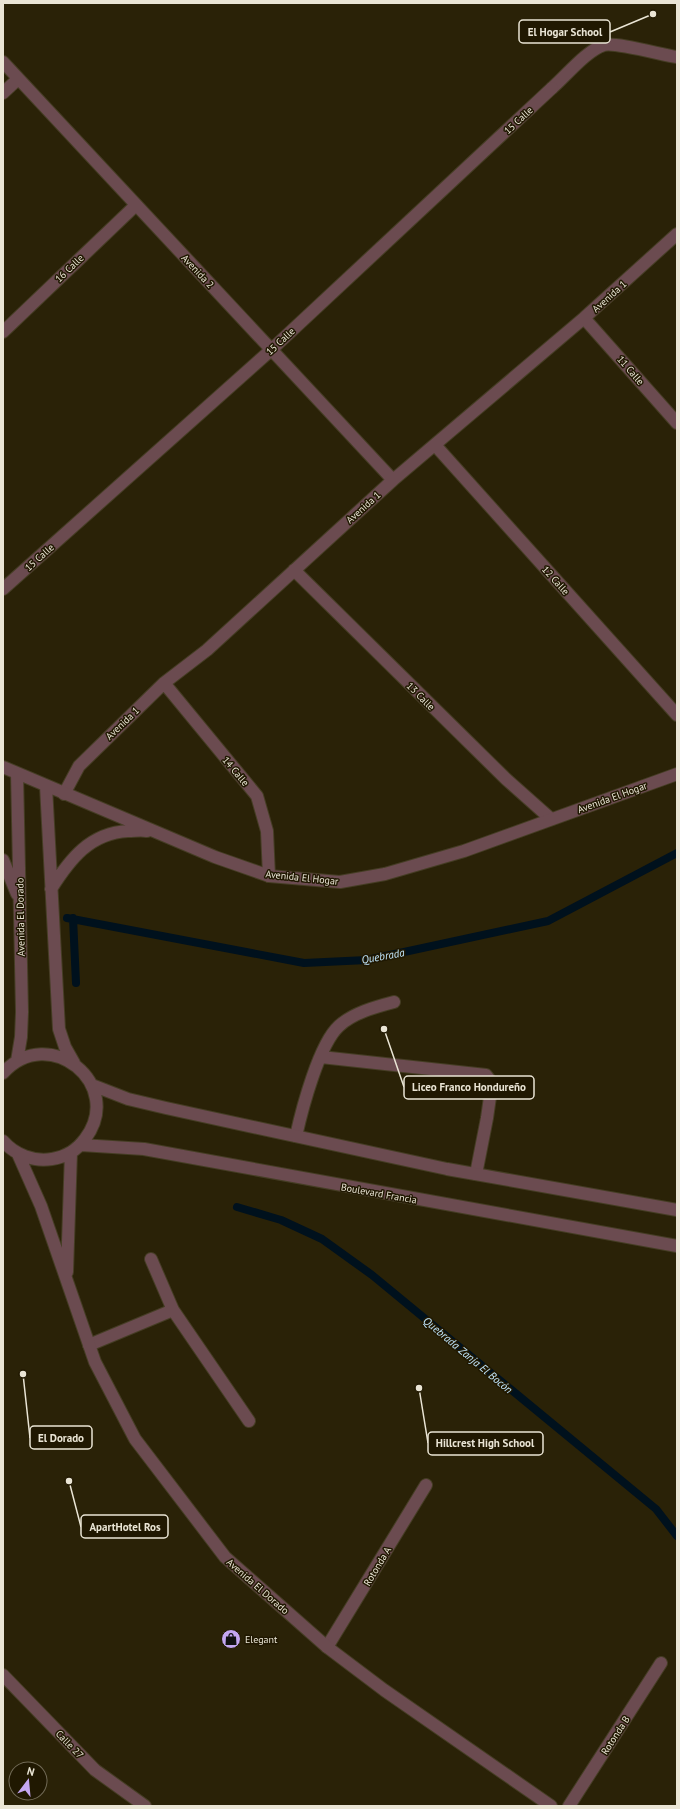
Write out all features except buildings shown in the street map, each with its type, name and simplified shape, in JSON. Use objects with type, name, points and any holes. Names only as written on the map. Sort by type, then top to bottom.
[{"type":"street","name":"15 Calle","points":[[3,588],[271,350],[591,52],[605,45],[618,45],[677,57]]},
{"type":"street","name":"Avenida 2","points":[[3,62],[393,480]]},
{"type":"street","points":[[3,93],[18,79]]},
{"type":"street","name":"16 Calle","points":[[3,332],[136,205]]},
{"type":"street","name":"Avenida 1","points":[[64,794],[79,766],[164,683],[207,650],[393,480],[435,446],[584,318],[677,234]]},
{"type":"street","name":"11 Calle","points":[[584,318],[677,423]]},
{"type":"street","name":"12 Calle","points":[[435,446],[677,715]]},
{"type":"street","name":"13 Calle","points":[[294,570],[506,779],[551,819]]},
{"type":"street","name":"14 Calle","points":[[164,683],[257,796],[267,831],[269,876]]},
{"type":"street","name":"Avenida El Hogar","points":[[3,767],[215,857],[269,876],[340,882],[385,874],[464,851],[677,774]]},
{"type":"street","name":"Avenida El Dorado","points":[[8,1066],[21,1037],[22,1012],[17,773]]},
{"type":"street","points":[[3,1142],[18,1154],[31,1158],[45,1160],[59,1158],[81,1145],[91,1132],[96,1117],[97,1100],[92,1085],[84,1073],[74,1063],[65,1047],[59,1029],[46,786]]},
{"type":"street","points":[[51,889],[64,869],[79,852],[98,838],[120,832],[143,830],[166,836]]},
{"type":"street","points":[[3,860],[20,901]]},
{"type":"street","points":[[296,1136],[304,1101],[328,1038],[339,1026],[353,1016],[394,1002]]},
{"type":"street","points":[[8,1066],[31,1055],[46,1054],[60,1056],[74,1063]]},
{"type":"street","points":[[321,1057],[486,1075],[492,1083],[476,1174]]},
{"type":"street","points":[[92,1085],[128,1099],[296,1136],[476,1174],[677,1210]]},
{"type":"street","name":"Boulevard Francia","points":[[81,1145],[144,1149],[677,1246]]},
{"type":"street","name":"Avenida El Dorado","points":[[67,1279],[71,1152]]},
{"type":"street","name":"Avenida El Dorado","points":[[18,1154],[41,1206],[95,1362],[135,1439],[225,1556],[327,1647],[538,1802],[552,1806]]},
{"type":"street","points":[[151,1259],[173,1310],[249,1421]]},
{"type":"street","points":[[89,1345],[173,1310]]},
{"type":"street","name":"Rotonda A","points":[[327,1647],[426,1485]]},
{"type":"street","name":"Rotonda B","points":[[569,1806],[661,1663]]},
{"type":"street","name":"Calle 27","points":[[3,1675],[95,1770],[145,1806]]},
{"type":"waterway","name":"Quebrada","points":[[67,918],[304,963],[367,960],[548,921],[677,853]]},
{"type":"waterway","name":"Quebrada Zanja El Bocón","points":[[73,918],[76,983]]},
{"type":"waterway","name":"Quebrada Zanja El Bocón","points":[[237,1207],[281,1220],[322,1239],[372,1275],[656,1509],[677,1536]]},
{"type":"place","name":"El Hogar School","points":[[653,14]]},
{"type":"place","name":"Liceo Franco Hondureño","points":[[384,1029]]},
{"type":"place","name":"El Dorado","points":[[23,1374]]},
{"type":"place","name":"Hillcrest High School","points":[[419,1388]]},
{"type":"place","name":"ApartHotel Ros","points":[[69,1481]]},
{"type":"place","name":"Elegant","points":[[231,1639]]}]
